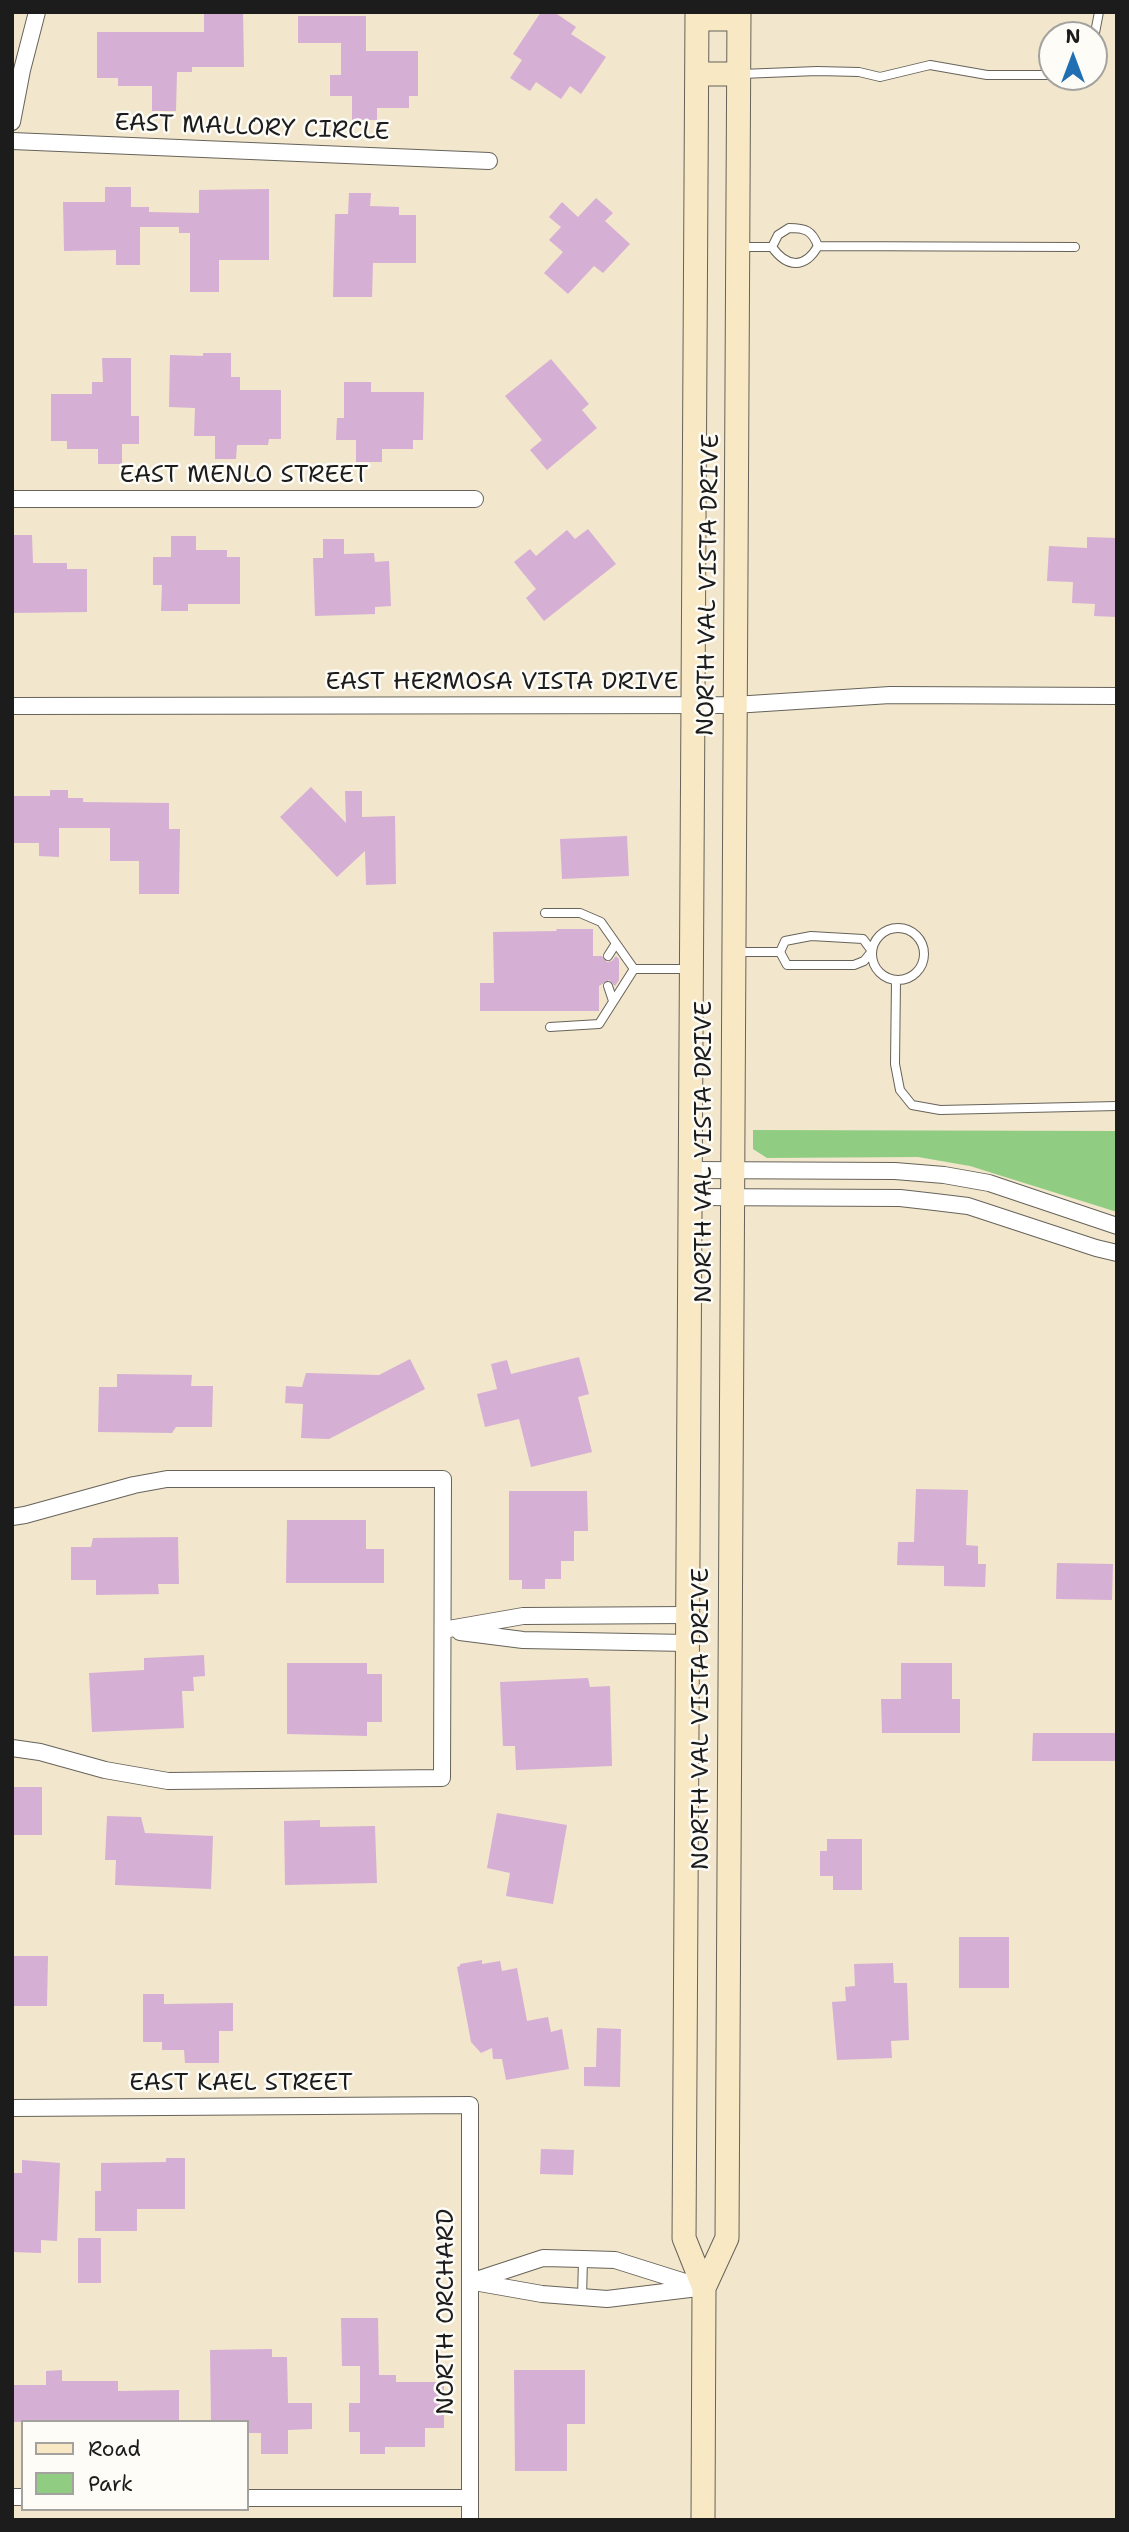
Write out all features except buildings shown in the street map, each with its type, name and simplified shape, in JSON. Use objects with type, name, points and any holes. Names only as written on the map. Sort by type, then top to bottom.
[{"type":"main road","points":[[697,16],[739,16]]},
{"type":"main road","name":"NORTH VAL VISTA DRIVE","points":[[697,16],[684,2238],[704,2288],[703,2520]]},
{"type":"main road","name":"NORTH VAL VISTA DRIVE","points":[[704,2288],[727,2238],[739,16]]},
{"type":"main road","points":[[697,74],[738,74]]},
{"type":"street","points":[[12,122],[37,12]]},
{"type":"street","name":"EAST MALLORY CIRCLE","points":[[12,141],[489,161]]},
{"type":"street","name":"EAST MENLO STREET","points":[[12,499],[475,499]]},
{"type":"street","name":"EAST HERMOSA VISTA DRIVE","points":[[12,706],[734,705],[890,695],[1117,696]]},
{"type":"street","points":[[690,1170],[894,1171],[944,1175],[989,1183],[1117,1226]]},
{"type":"street","points":[[690,1197],[900,1198],[968,1206],[1117,1253]]},
{"type":"street","points":[[12,1517],[167,1479],[443,1479],[442,1779],[168,1781],[12,1748]]},
{"type":"street","points":[[607,1615],[608,1641]]},
{"type":"street","points":[[443,1630],[523,1616],[688,1615]]},
{"type":"street","points":[[443,1630],[523,1640],[688,1643]]},
{"type":"street","name":"EAST KAEL STREET","points":[[12,2108],[470,2105]]},
{"type":"street","name":"NORTH ORCHARD","points":[[470,2105],[470,2520]]},
{"type":"street","points":[[470,2281],[543,2258],[583,2259],[615,2260],[704,2288]]},
{"type":"street","points":[[470,2281],[542,2294],[607,2299],[704,2288]]},
{"type":"street","points":[[248,2498],[470,2498]]},
{"type":"lane","points":[[738,74],[817,71],[859,72],[880,77],[930,65],[987,75],[1038,75]]},
{"type":"lane","points":[[789,228],[803,228],[814,234],[818,246],[812,257],[804,262],[791,263],[780,258],[772,247],[778,235],[789,228]]},
{"type":"lane","points":[[818,246],[1075,247]]},
{"type":"lane","points":[[738,247],[772,247]]},
{"type":"lane","points":[[545,913],[580,913],[601,922],[634,969]]},
{"type":"lane","points":[[780,952],[785,941],[811,936],[863,939],[872,951],[878,971],[896,980],[908,978],[920,967],[923,950],[916,936],[901,929],[892,929],[877,939],[872,951],[864,961],[854,965],[787,965],[780,952]]},
{"type":"lane","points":[[608,956],[615,945]]},
{"type":"lane","points":[[732,952],[780,952]]},
{"type":"lane","points":[[634,969],[691,969]]},
{"type":"lane","points":[[550,1027],[599,1024],[634,969]]},
{"type":"lane","points":[[896,980],[895,1064],[900,1090],[912,1105],[940,1110],[1117,1106]]},
{"type":"lane","points":[[608,986],[613,1001]]},
{"type":"lane","points":[[582,2298],[583,2259]]},
{"type":"green space","points":[[753,1130],[1117,1131],[1117,1212],[970,1166],[918,1157],[767,1158],[753,1149]]}]
